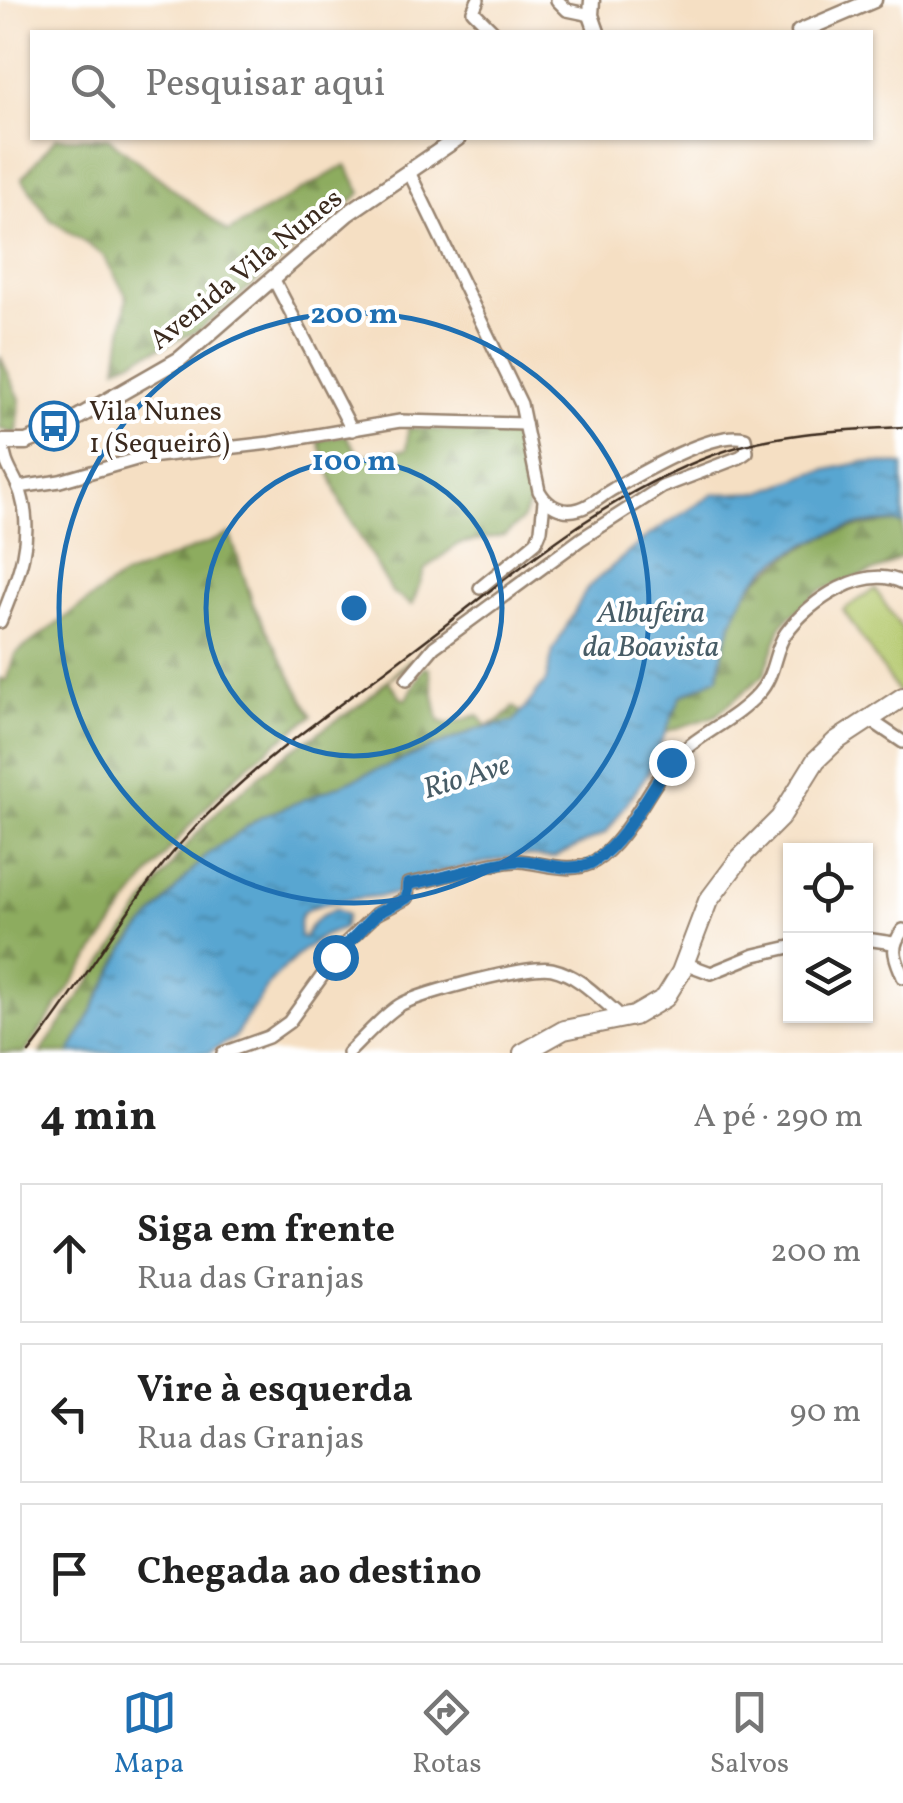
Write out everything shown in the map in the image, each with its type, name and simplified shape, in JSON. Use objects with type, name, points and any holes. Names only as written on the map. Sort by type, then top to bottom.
[{"type":"main road","points":[[524,1053],[564,1030],[646,1011],[665,998],[676,982],[703,908],[730,870],[780,818],[816,760],[903,697]]},
{"type":"street","points":[[478,0],[473,11],[492,30]]},
{"type":"street","points":[[557,0],[567,10],[591,7]]},
{"type":"street","points":[[804,30],[874,0]]},
{"type":"street","name":"Avenida Vila Nunes","points":[[1,444],[26,442],[56,430],[180,358],[347,214],[455,140]]},
{"type":"street","points":[[407,679],[434,647],[582,538],[662,488],[740,457],[747,452],[748,444],[745,438],[727,436],[700,446],[655,465],[579,509],[553,507],[544,500],[520,404],[409,172]]},
{"type":"street","points":[[273,278],[352,430]]},
{"type":"street","points":[[19,487],[60,481],[140,458],[270,443],[400,421],[525,424]]},
{"type":"street","points":[[0,622],[22,567],[27,531],[19,487],[4,463],[1,444]]},
{"type":"street","points":[[480,588],[536,542],[542,530],[544,500]]},
{"type":"street","points":[[223,1053],[268,1037],[289,1022],[346,942],[376,914],[407,898],[408,884],[518,860],[558,868],[594,861],[618,838],[679,753],[756,696],[769,681],[784,636],[806,612],[846,586],[887,574],[903,583]]},
{"type":"street","points":[[869,719],[903,742]]},
{"type":"street","points":[[903,930],[893,943],[903,977]]},
{"type":"street","points":[[873,940],[893,943]]},
{"type":"street","points":[[684,962],[711,973],[754,955],[783,949]]},
{"type":"street","points":[[348,1053],[401,1004],[512,970],[553,969],[577,979],[620,1019]]},
{"type":"green space","points":[[54,140],[111,140],[228,232],[346,165],[361,193],[198,331],[117,367],[127,297],[103,255],[50,219],[22,178]]},
{"type":"green space","points":[[0,356],[20,399],[17,434],[0,429]]},
{"type":"green space","points":[[408,428],[518,434],[530,502],[522,520],[505,535],[458,544],[425,569],[412,605],[392,592],[341,504],[318,440],[346,435],[360,456],[407,449]]},
{"type":"green space","points":[[903,524],[903,556],[819,591],[782,624],[764,675],[715,716],[665,732],[681,696],[718,677],[733,620],[754,582],[816,541],[862,526]]},
{"type":"green space","points":[[230,534],[253,604],[312,716],[243,770],[204,809],[123,911],[25,1053],[0,1053],[0,678],[6,681],[15,654],[120,578]]},
{"type":"green space","points":[[875,589],[903,631],[900,695],[843,610]]},
{"type":"green space","points":[[424,667],[429,668],[439,721],[449,724],[478,715],[487,726],[501,720],[514,707],[521,713],[514,723],[478,729],[261,817],[205,856],[125,948],[70,1053],[40,1053],[183,849],[221,808],[283,756],[364,702],[388,680],[402,699],[407,699]]},
{"type":"water","name":"Albufeira da Boavista","points":[[863,462],[903,465],[903,524],[864,524],[819,538],[761,574],[733,620],[718,677],[681,696],[648,773],[606,833],[553,858],[522,855],[404,880],[397,894],[310,909],[300,918],[300,936],[304,938],[316,920],[335,909],[347,915],[343,928],[302,951],[271,981],[234,1038],[208,1053],[70,1053],[125,948],[205,856],[261,817],[478,729],[514,722],[546,681],[553,651],[588,587],[649,535],[714,494],[761,492],[813,473]]},
{"type":"railway","points":[[29,1053],[147,886],[214,808],[294,739],[554,543],[632,493],[716,454],[785,437],[903,427]]},
{"type":"place","name":"Vila Nunes 1 (Sequeirô)","points":[[54,426]]},
{"type":"route","points":[[335,957],[376,914],[407,898],[408,884],[518,860],[558,868],[594,861],[618,838],[671,762]]},
{"type":"water label","name":"Rio Ave","points":[[466,776]]}]
